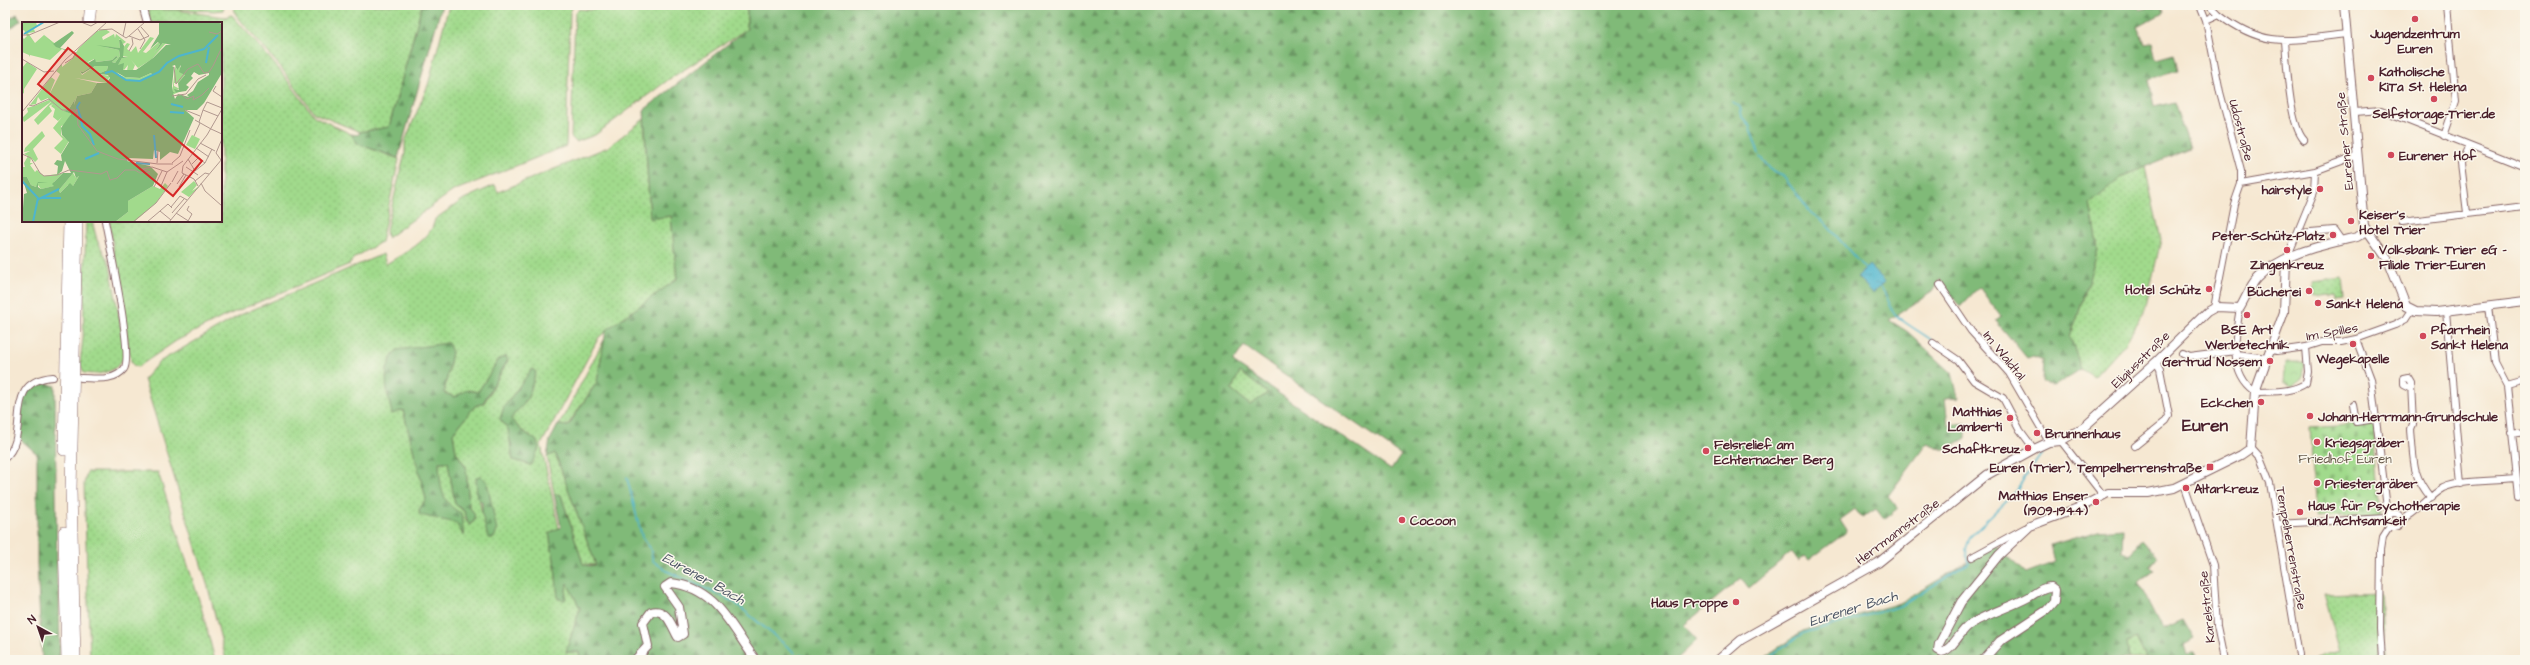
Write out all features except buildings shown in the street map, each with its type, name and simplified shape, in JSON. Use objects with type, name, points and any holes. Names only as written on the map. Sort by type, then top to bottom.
[{"type":"highway","points":[[82,22],[83,5]]},
{"type":"highway","points":[[89,22],[91,5]]},
{"type":"highway","points":[[67,660],[64,589],[64,386],[69,222]]},
{"type":"highway","points":[[75,660],[71,483],[77,222]]},
{"type":"street","points":[[142,5],[147,22]]},
{"type":"street","name":"Udostraße","points":[[2200,5],[2206,20],[2220,92],[2239,157],[2241,184],[2234,204],[2214,308]]},
{"type":"street","points":[[2210,5],[2219,14],[2242,30],[2256,36],[2285,41],[2346,34]]},
{"type":"street","name":"Eurener Straße","points":[[2344,5],[2364,222],[2367,232],[2382,251],[2406,306],[2412,310]]},
{"type":"street","points":[[2444,136],[2456,101],[2447,5]]},
{"type":"street","points":[[2206,20],[2219,14]]},
{"type":"street","points":[[2285,41],[2289,92],[2299,134],[2304,140]]},
{"type":"street","points":[[2355,112],[2381,110],[2525,167]]},
{"type":"street","points":[[2467,213],[2461,163],[2469,145]]},
{"type":"street","points":[[2241,184],[2315,171],[2358,155]]},
{"type":"street","points":[[1972,557],[2030,526],[2083,506],[2103,495],[2118,492],[2148,493],[2185,484],[2252,446],[2255,392],[2272,350],[2284,312],[2286,260],[2291,254],[2314,192],[2315,171]]},
{"type":"street","points":[[2402,222],[2525,207]]},
{"type":"street","points":[[81,378],[113,377],[125,369],[127,359],[105,222]]},
{"type":"street","points":[[2299,233],[2334,230],[2341,240]]},
{"type":"street","points":[[2255,392],[2242,378],[2234,338],[2240,308],[2258,278],[2286,260],[2341,240],[2357,237],[2367,232]]},
{"type":"street","name":"Im Waldtal","points":[[1940,285],[1971,331],[2008,373],[2049,442]]},
{"type":"street","points":[[2412,310],[2436,312],[2525,301]]},
{"type":"street","points":[[2488,306],[2495,363],[2507,386],[2517,479],[2522,489],[2519,497]]},
{"type":"street","points":[[2214,308],[2240,308]]},
{"type":"street","name":"Eligiusstraße","points":[[2061,441],[2095,418],[2156,362],[2195,322],[2214,308]]},
{"type":"street","name":"Im Spilles","points":[[2272,350],[2306,347],[2322,342],[2342,342],[2356,339],[2395,325],[2406,319],[2412,310]]},
{"type":"street","points":[[2446,311],[2461,484]]},
{"type":"street","points":[[2356,339],[2371,379],[2390,526],[2383,537],[2380,564],[2380,630],[2382,660]]},
{"type":"street","points":[[1933,343],[1958,360],[1974,381],[2003,398],[2020,430],[2034,449]]},
{"type":"street","points":[[2255,392],[2291,390],[2306,383],[2308,372],[2306,347]]},
{"type":"street","points":[[2182,354],[2189,357],[2236,353],[2268,358]]},
{"type":"street","points":[[2135,446],[2166,421],[2169,416],[2160,368],[2156,362]]},
{"type":"street","points":[[5,458],[15,443],[14,416],[16,399],[34,380],[53,377]]},
{"type":"street","points":[[2507,386],[2525,381]]},
{"type":"street","points":[[2411,389],[2414,471],[2420,485],[2431,498]]},
{"type":"street","points":[[2354,405],[2356,422],[2376,419]]},
{"type":"street","points":[[2511,433],[2525,431]]},
{"type":"street","points":[[2061,441],[2103,495]]},
{"type":"street","name":"Herrmannstraße","points":[[1718,660],[1741,640],[1878,563],[1975,484],[2034,449],[2049,442],[2061,441]]},
{"type":"street","name":"Tempelherrenstraße","points":[[2252,446],[2260,458],[2270,483],[2299,655]]},
{"type":"street","points":[[2390,526],[2398,526],[2401,520],[2409,517],[2443,488],[2461,484],[2517,479]]},
{"type":"street","name":"Karelstraße","points":[[2185,484],[2213,566],[2217,626],[2224,660]]},
{"type":"street","points":[[2278,524],[2388,516],[2396,513],[2401,520]]},
{"type":"street","points":[[1983,660],[2000,641],[2047,610],[2055,596],[2055,590],[2051,587],[2045,588],[2012,607],[1977,621],[1959,634],[1948,649],[1939,651],[1939,644],[1961,602],[1999,555],[2030,526]]},
{"type":"street","points":[[635,660],[648,646],[643,624],[651,612],[664,614],[668,617],[678,638],[683,634],[679,607],[665,587],[671,583],[684,586],[718,605],[756,660]]},
{"type":"green space","points":[[145,5],[224,5],[223,10],[214,11],[149,8]]},
{"type":"green space","points":[[233,5],[422,5],[389,127],[360,132],[314,113],[282,69],[236,15]]},
{"type":"green space","points":[[422,5],[442,5],[398,158],[358,144],[351,134],[358,135],[360,132],[389,127]]},
{"type":"green space","points":[[449,5],[574,5],[570,12],[566,146],[453,191],[387,238],[386,230],[405,153],[405,141],[428,85]]},
{"type":"green space","points":[[601,5],[615,7],[618,5],[747,5],[747,29],[668,80],[595,135],[576,142],[571,137],[575,13],[579,9],[590,10]]},
{"type":"green space","points":[[747,5],[2139,5],[2140,9],[2152,5],[2153,8],[2161,6],[2163,13],[2137,27],[2145,43],[2152,42],[2156,59],[2174,54],[2178,71],[2149,79],[2154,107],[2174,102],[2190,148],[2123,176],[2090,204],[2098,249],[2070,336],[2081,369],[2053,387],[2042,382],[2043,360],[2033,356],[2027,358],[1996,321],[2001,317],[1979,287],[1960,307],[1940,279],[1932,292],[1889,320],[1908,332],[1952,373],[1958,397],[1945,398],[1948,425],[1966,423],[1966,438],[1945,450],[1927,443],[1888,496],[1898,508],[1884,519],[1876,509],[1862,518],[1855,509],[1840,520],[1846,530],[1845,533],[1809,560],[1805,556],[1799,561],[1791,552],[1749,588],[1741,578],[1684,625],[1697,640],[1676,660],[580,660],[579,652],[566,652],[580,608],[567,583],[565,600],[558,599],[555,565],[549,533],[561,527],[554,494],[561,495],[583,564],[589,566],[596,565],[555,453],[547,457],[550,440],[558,425],[568,426],[597,382],[606,330],[677,279],[671,216],[650,219],[644,110],[747,29]],"holes":[[[1244,346],[1401,455],[1391,470],[1233,362]],[[1240,372],[1268,393],[1250,405],[1231,390]]]},
{"type":"green space","points":[[148,10],[175,10],[225,17],[232,15],[279,69],[314,116],[351,134],[358,144],[399,159],[381,242],[354,258],[350,264],[225,316],[176,341],[138,367],[134,366],[131,361],[109,222],[222,222],[222,22],[150,22]]},
{"type":"green space","points":[[17,14],[21,20],[5,33],[5,22]]},
{"type":"green space","points":[[644,119],[650,218],[671,215],[677,279],[599,337],[541,445],[559,528],[549,533],[555,565],[558,598],[565,599],[567,582],[580,608],[566,652],[579,652],[580,660],[226,660],[208,587],[144,379],[159,362],[240,315],[383,254],[386,264],[416,246],[428,234],[435,219],[464,199],[495,185],[498,192],[608,147]],"holes":[[[452,352],[444,393],[455,397],[467,390],[478,392],[499,359],[508,360],[484,403],[475,406],[453,433],[456,452],[466,467],[469,507],[474,513],[475,520],[470,525],[465,518],[464,511],[455,504],[448,462],[439,462],[440,489],[463,535],[456,523],[419,510],[426,499],[403,409],[392,414]],[[532,369],[536,372],[529,395],[511,419],[521,430],[532,437],[531,465],[513,460],[508,429],[500,419],[504,407]],[[476,477],[494,538],[482,514]]]},
{"type":"green space","points":[[2145,167],[2161,240],[2145,310],[2126,342],[2094,377],[2081,369],[2070,336],[2098,249],[2090,204],[2123,176]]},
{"type":"green space","points":[[86,222],[92,222],[97,240],[110,265],[125,351],[123,358],[115,368],[110,371],[98,374],[84,373],[80,363],[83,338]]},
{"type":"green space","points":[[2343,278],[2345,299],[2337,300],[2336,295],[2331,296],[2330,294],[2315,296],[2313,282]]},
{"type":"green space","points":[[604,340],[597,382],[567,426],[559,425]]},
{"type":"green space","points":[[448,343],[452,352],[444,393],[455,397],[467,390],[478,392],[499,359],[506,356],[508,360],[483,403],[475,406],[453,433],[456,452],[466,467],[469,507],[474,513],[475,520],[469,525],[464,511],[455,504],[448,462],[439,462],[442,492],[449,504],[461,513],[464,536],[456,523],[420,515],[419,510],[426,499],[403,410],[392,414],[386,381],[388,365],[397,350]]},
{"type":"green space","points":[[2285,363],[2304,363],[2302,378],[2292,386],[2283,382]]},
{"type":"green space","points":[[532,369],[536,372],[529,395],[511,419],[521,430],[536,440],[539,448],[531,465],[513,460],[508,429],[500,419],[504,407]]},
{"type":"green space","points":[[1240,371],[1268,393],[1250,405],[1231,390]]},
{"type":"green space","points":[[41,381],[55,386],[57,584],[59,586],[60,660],[42,660],[37,565],[37,454],[19,438],[18,433],[23,395]]},
{"type":"green space","name":"Friedhof Euren","points":[[2374,423],[2382,511],[2378,515],[2316,517],[2310,428]]},
{"type":"green space","points":[[555,453],[596,565],[583,564],[561,495],[554,494],[547,457]]},
{"type":"green space","points":[[87,472],[158,472],[200,603],[215,660],[90,660],[84,484]]},
{"type":"green space","points":[[481,476],[487,482],[497,531],[494,538],[488,538],[482,514],[482,502],[477,497],[476,477]]},
{"type":"green space","points":[[2123,529],[2122,551],[2130,555],[2142,540],[2157,557],[2150,566],[2154,570],[2138,582],[2162,629],[2183,620],[2194,639],[2184,645],[2187,655],[2194,653],[2197,660],[2147,660],[2136,638],[2127,642],[2129,660],[1760,660],[1803,631],[1900,603],[1996,545],[2026,573],[2055,562],[2051,545],[2098,531]]},
{"type":"green space","points":[[2381,592],[2386,660],[2315,660],[2315,657],[2340,651],[2324,594]]},
{"type":"green space","points":[[2136,638],[2147,660],[2129,660],[2127,642]]},
{"type":"water","points":[[1869,265],[1885,281],[1873,293],[1857,277]]},
{"type":"waterway","points":[[1733,102],[1740,107],[1742,117],[1749,125],[1759,154]]},
{"type":"waterway","points":[[1760,157],[1773,172],[1783,176],[1811,213],[1824,222],[1865,269]]},
{"type":"waterway","points":[[1879,286],[1883,290],[1895,315],[1933,341]]},
{"type":"waterway","name":"Eurener Bach","points":[[1764,660],[1804,633],[1901,606],[1969,563],[1966,549],[1970,537],[2012,496],[2045,449]]},
{"type":"waterway","name":"Eurener Bach","points":[[627,478],[642,537],[650,548],[653,561],[667,571],[734,602],[795,653]]},
{"type":"waterway","name":"Eurener Bach","points":[[800,655],[814,660]]},
{"type":"place","name":"Jugendzentrum Euren","points":[[2415,19]]},
{"type":"place","name":"Katholische KiTa St. Helena","points":[[2371,78]]},
{"type":"place","name":"Selfstorage-Trier.de","points":[[2434,99]]},
{"type":"place","name":"Eurener Hof","points":[[2391,155]]},
{"type":"place","name":"hairstyle","points":[[2320,189]]},
{"type":"place","name":"Keiser's Hotel Trier","points":[[2351,221]]},
{"type":"place","name":"Peter-Schütz-Platz","points":[[2333,235]]},
{"type":"place","name":"Zingenkreuz","points":[[2287,250]]},
{"type":"place","name":"Volksbank Trier eG - Filiale Trier-Euren","points":[[2371,256]]},
{"type":"place","name":"Hotel Schütz","points":[[2209,289]]},
{"type":"place","name":"Bücherei","points":[[2309,291]]},
{"type":"place","name":"Sankt Helena","points":[[2318,303]]},
{"type":"place","name":"BSE Art Werbetechnik","points":[[2247,315]]},
{"type":"place","name":"Pfarrhein Sankt Helena","points":[[2423,336]]},
{"type":"place","name":"Wegekapelle","points":[[2353,344]]},
{"type":"place","name":"Gertrud Nossem","points":[[2270,361]]},
{"type":"place","name":"Eckchen","points":[[2261,402]]},
{"type":"place","name":"Johann-Herrmann-Grundschule","points":[[2310,416]]},
{"type":"place","name":"Matthias Lamberti","points":[[2010,418]]},
{"type":"place","name":"Brunnenhaus","points":[[2037,433]]},
{"type":"place","name":"Kriegsgräber","points":[[2317,442]]},
{"type":"place","name":"Schaftkreuz","points":[[2028,448]]},
{"type":"place","name":"Felsrelief am Echternacher Berg","points":[[1706,451]]},
{"type":"place","name":"Euren (Trier), Tempelherrenstraße","points":[[2210,467]]},
{"type":"place","name":"Priestergräber","points":[[2317,483]]},
{"type":"place","name":"Altarkreuz","points":[[2186,488]]},
{"type":"place","name":"Matthias Enser (1909-1944)","points":[[2096,502]]},
{"type":"place","name":"Haus für Psychotherapie und Achtsamkeit","points":[[2300,512]]},
{"type":"place","name":"Cocoon","points":[[1402,520]]},
{"type":"place","name":"Haus Proppe","points":[[1736,602]]},
{"type":"district","name":"Euren","points":[[2205,425]]}]
